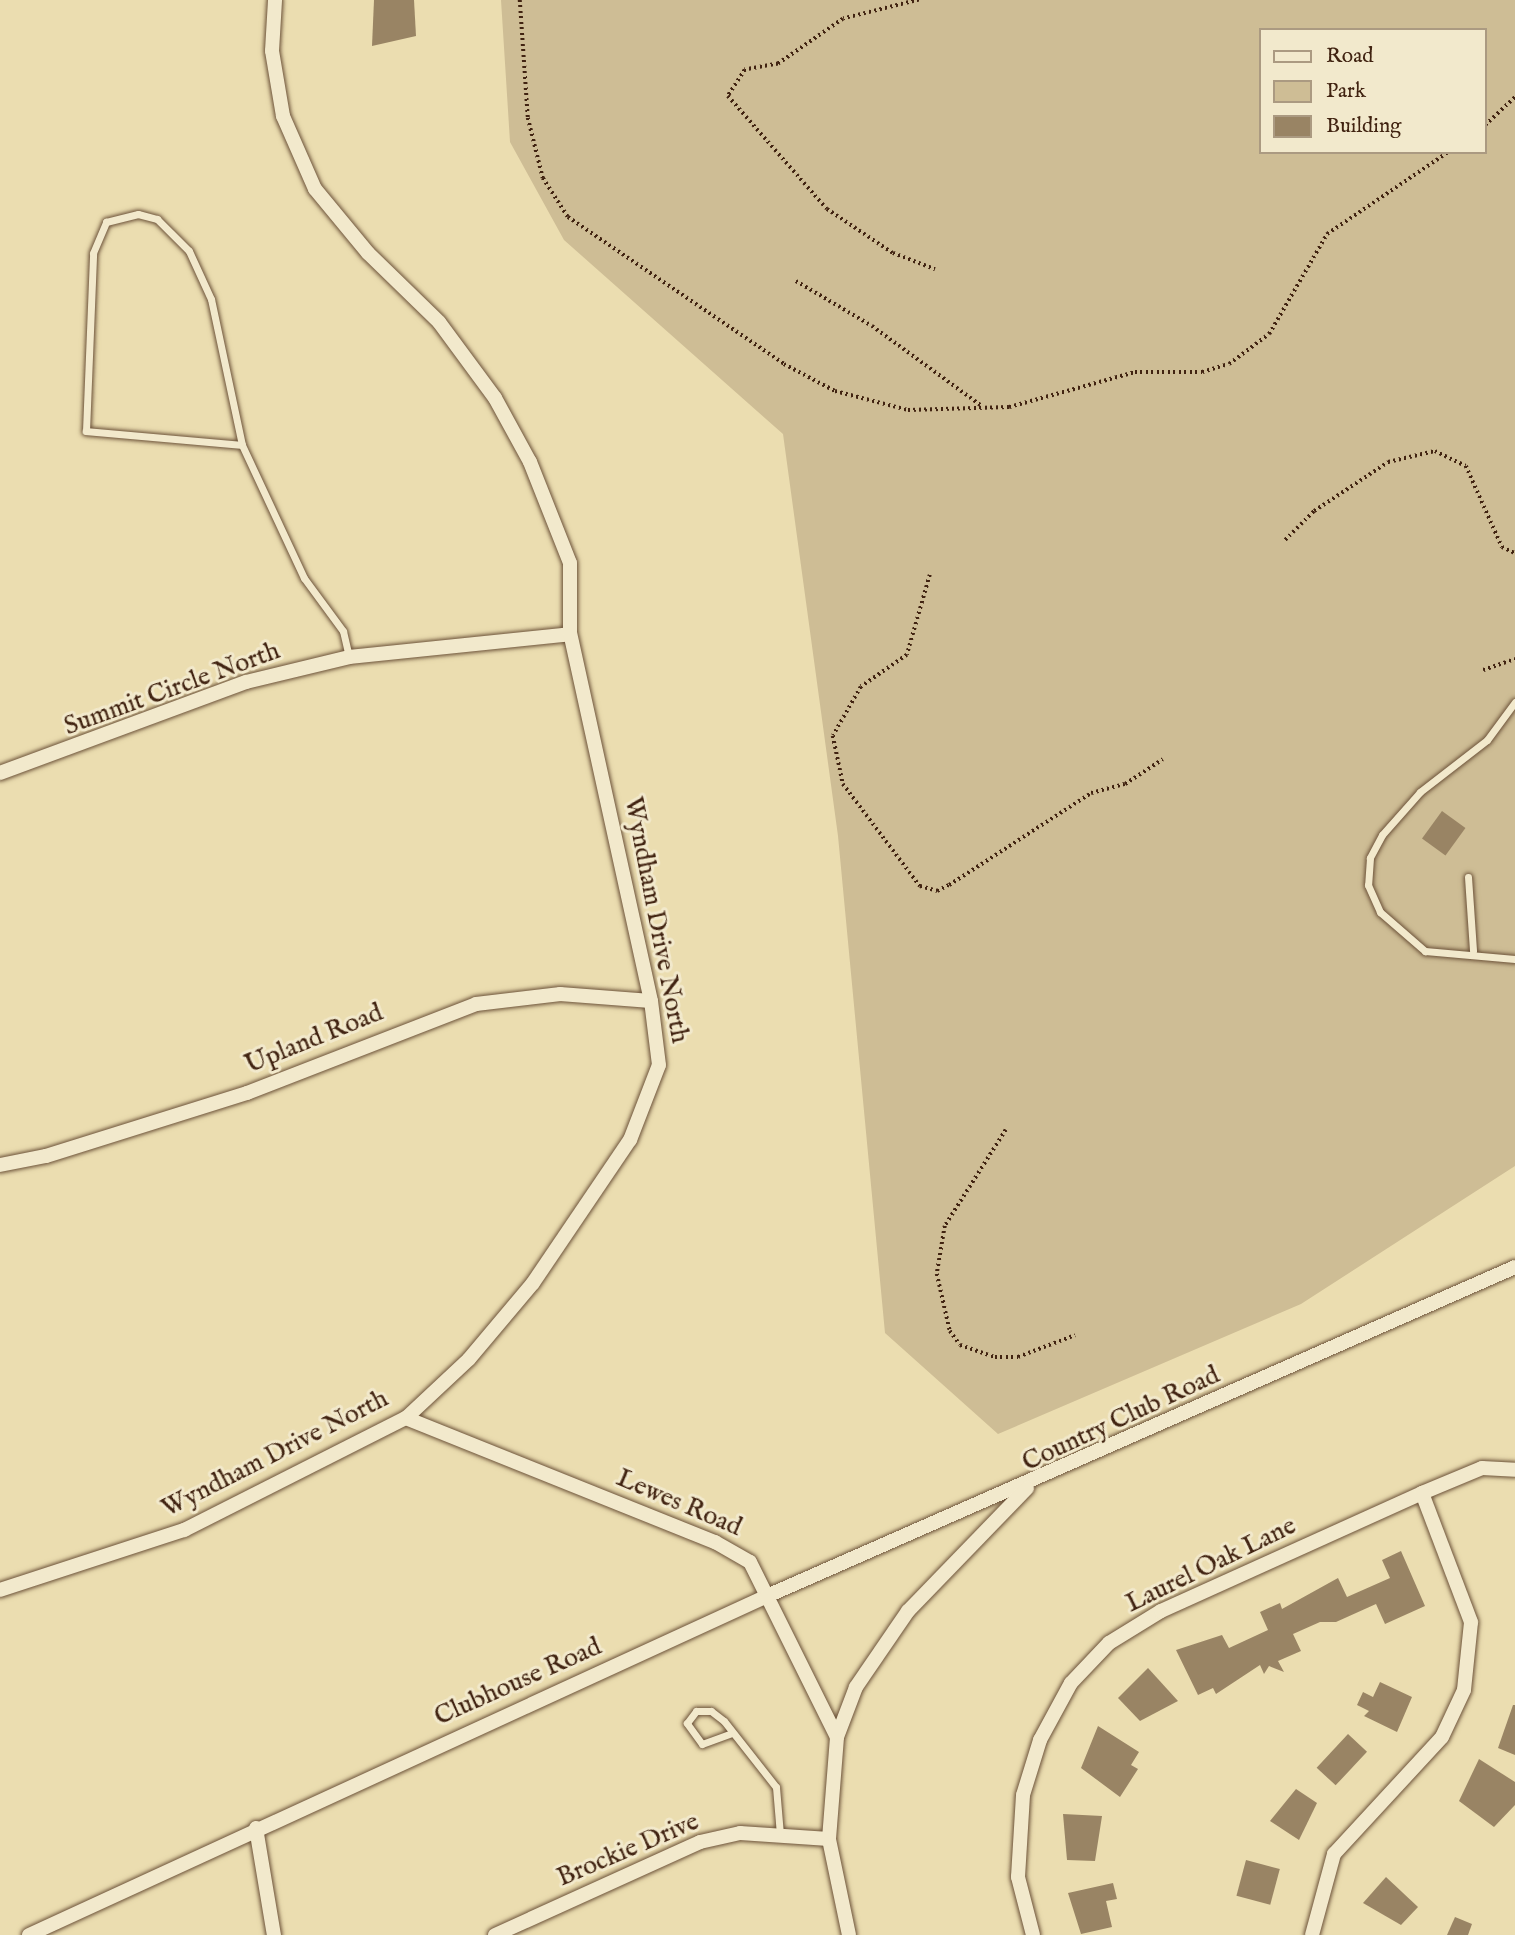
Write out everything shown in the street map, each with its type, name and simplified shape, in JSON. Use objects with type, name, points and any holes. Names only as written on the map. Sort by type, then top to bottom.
[{"type":"street","name":"Wyndham Drive North","points":[[0,1590],[184,1531],[406,1418],[469,1359],[533,1283],[630,1140],[659,1065],[651,1001],[570,634],[570,563],[530,462],[495,398],[439,322],[368,253],[316,189],[283,116],[272,51],[275,0]]},
{"type":"street","name":"Summit Circle North","points":[[0,773],[246,682],[349,657],[570,634]]},
{"type":"street","name":"Upland Road","points":[[0,1165],[247,1093],[475,1004],[560,994],[651,1001]]},
{"type":"street","name":"Country Club Road","points":[[849,1935],[829,1839],[837,1737],[856,1687],[908,1611],[1031,1484],[1515,1267]]},
{"type":"street","name":"Lewes Road","points":[[406,1418],[715,1542],[750,1562],[837,1737]]},
{"type":"street","name":"Laurel Oak Lane","points":[[1033,1935],[1018,1877],[1023,1795],[1040,1740],[1071,1684],[1110,1643],[1161,1611],[1422,1493],[1482,1468],[1515,1470]]},
{"type":"street","name":"Clubhouse Road","points":[[29,1935],[256,1828],[767,1596],[1031,1484]]},
{"type":"street","points":[[1312,1935],[1334,1854],[1442,1737],[1467,1677],[1471,1622],[1465,1596],[1422,1493]]},
{"type":"street","points":[[256,1828],[274,1935]]},
{"type":"street","name":"Brockie Drive","points":[[495,1935],[701,1842],[740,1833],[829,1839]]},
{"type":"lane","points":[[242,445],[86,431],[93,253],[106,222],[138,214],[157,219],[190,251],[211,299],[242,445],[304,578],[343,631],[349,657]]},
{"type":"lane","points":[[1515,702],[1487,740],[1420,792],[1370,858],[1368,885],[1380,912],[1403,937],[1425,951],[1473,951],[1515,959]]},
{"type":"lane","points":[[1468,877],[1473,951]]},
{"type":"lane","points":[[732,1733],[702,1744],[688,1723],[696,1711],[711,1711],[732,1733],[776,1787],[780,1835]]},
{"type":"path","points":[[520,0],[528,118],[543,178],[568,217],[784,364],[835,391],[908,410],[985,408],[1135,372],[1202,372],[1250,353],[1269,334],[1327,234],[1445,154]]},
{"type":"path","points":[[919,0],[843,19],[778,64],[745,70],[728,96],[827,209],[892,253],[935,269]]},
{"type":"path","points":[[1487,123],[1515,97]]},
{"type":"path","points":[[796,281],[872,326],[985,408]]},
{"type":"path","points":[[1285,540],[1314,511],[1388,462],[1436,451],[1466,466],[1502,547],[1515,553]]},
{"type":"path","points":[[930,575],[907,655],[861,687],[833,736],[842,784],[920,886],[937,891],[949,885],[1091,793],[1125,784],[1163,759]]},
{"type":"path","points":[[1483,670],[1515,659]]},
{"type":"path","points":[[1006,1130],[945,1226],[937,1274],[950,1331],[960,1345],[995,1357],[1018,1357],[1076,1335]]},
{"type":"green space","points":[[501,0],[1515,0],[1515,1166],[1301,1304],[998,1434],[885,1333],[838,836],[783,434],[564,240],[510,142]]},
{"type":"building","points":[[374,0],[414,0],[416,36],[372,46]]},
{"type":"building","points":[[1442,811],[1465,828],[1445,856],[1422,839]]},
{"type":"building","points":[[1401,1551],[1425,1606],[1385,1624],[1376,1604],[1336,1622],[1320,1622],[1293,1634],[1301,1651],[1278,1661],[1284,1672],[1269,1666],[1264,1674],[1260,1665],[1216,1694],[1213,1688],[1198,1695],[1176,1650],[1222,1635],[1229,1648],[1268,1630],[1260,1612],[1280,1603],[1282,1609],[1338,1578],[1347,1597],[1390,1578],[1382,1560]]},
{"type":"building","points":[[1148,1668],[1178,1701],[1140,1721],[1118,1698]]},
{"type":"building","points":[[1380,1682],[1412,1697],[1397,1732],[1364,1716],[1369,1711],[1357,1705],[1363,1692],[1373,1697]]},
{"type":"building","points":[[1515,1705],[1515,1755],[1498,1748]]},
{"type":"building","points":[[1098,1726],[1139,1752],[1131,1765],[1138,1769],[1120,1797],[1081,1768]]},
{"type":"building","points":[[1348,1734],[1367,1752],[1336,1785],[1317,1768]]},
{"type":"building","points":[[1479,1759],[1515,1782],[1515,1805],[1494,1827],[1459,1801]]},
{"type":"building","points":[[1296,1789],[1317,1803],[1299,1840],[1270,1821]]},
{"type":"building","points":[[1063,1814],[1102,1816],[1095,1861],[1067,1860]]},
{"type":"building","points":[[1246,1860],[1280,1869],[1270,1905],[1236,1896]]},
{"type":"building","points":[[1386,1877],[1418,1907],[1401,1925],[1363,1903]]},
{"type":"building","points":[[1113,1883],[1117,1899],[1106,1901],[1112,1927],[1081,1934],[1068,1893]]},
{"type":"building","points":[[1455,1917],[1472,1924],[1468,1935],[1447,1935]]}]
